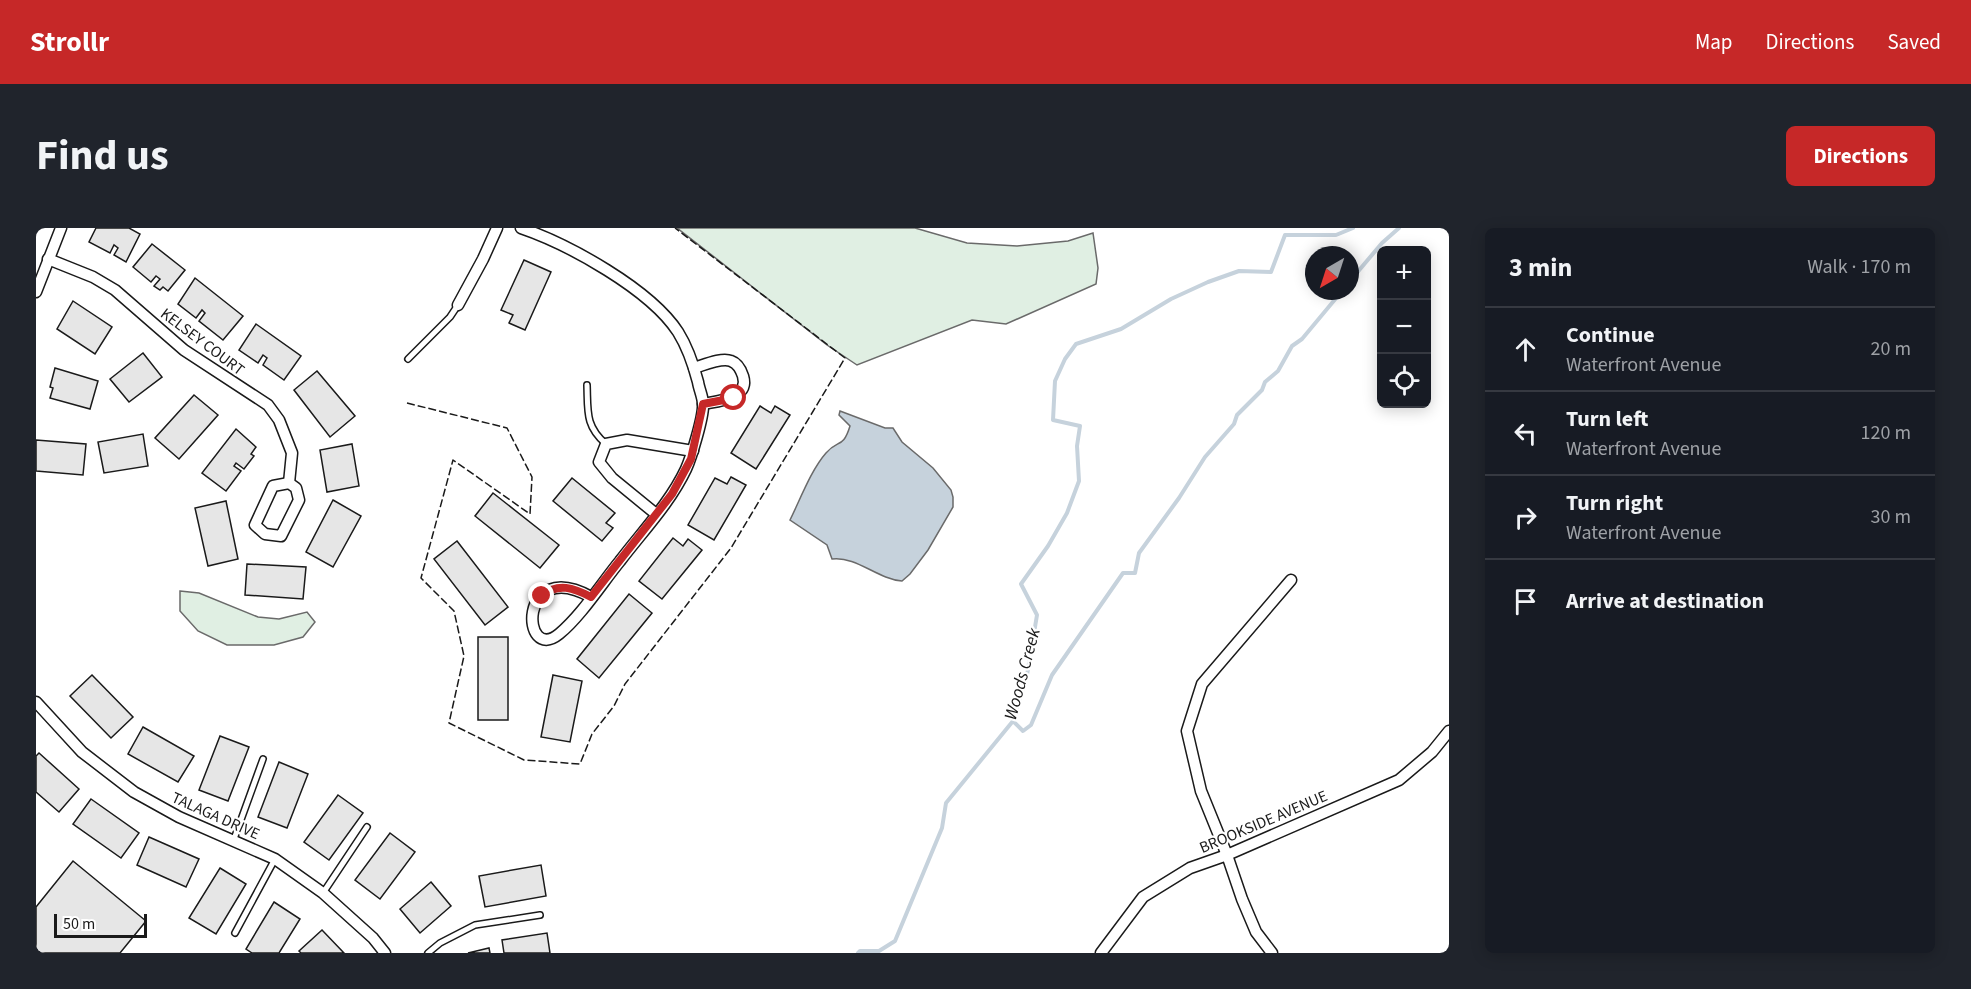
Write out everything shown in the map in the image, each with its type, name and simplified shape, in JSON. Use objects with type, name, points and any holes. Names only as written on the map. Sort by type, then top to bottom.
[{"type":"street","points":[[36,292],[61,228]]},
{"type":"street","points":[[458,305],[483,259],[496,228]]},
{"type":"street","points":[[521,228],[588,260],[633,288],[655,305],[676,330],[692,358],[703,404],[693,451],[672,494],[591,597],[557,636],[547,640],[537,636],[532,626],[531,616],[546,593],[559,587],[571,588],[591,597]]},
{"type":"street","name":"KELSEY COURT","points":[[48,259],[93,277],[115,291],[184,350],[268,405],[279,420],[292,453],[289,483]]},
{"type":"street","points":[[694,368],[724,360],[731,361],[738,366],[743,375],[744,383],[734,398],[703,404]]},
{"type":"street","points":[[656,514],[612,478],[599,462],[606,444],[627,440],[693,451]]},
{"type":"street","name":"KELSEY COURT","points":[[289,483],[296,488],[299,500],[281,536],[265,534],[255,525],[273,486],[289,483]]},
{"type":"street","points":[[1272,953],[1256,932],[1242,899],[1201,791],[1187,731],[1202,684],[1291,580]]},
{"type":"street","name":"TALAGA DRIVE","points":[[36,702],[82,752],[134,792],[179,817],[275,859],[323,893],[373,938],[385,953]]},
{"type":"street","name":"BROOKSIDE AVENUE","points":[[1101,953],[1143,897],[1190,868],[1227,855],[1399,780],[1432,752],[1449,731]]},
{"type":"lane","points":[[408,360],[450,317],[458,305]]},
{"type":"lane","points":[[587,385],[589,422],[596,436],[606,444]]},
{"type":"lane","points":[[234,840],[263,759]]},
{"type":"lane","points":[[323,893],[367,827]]},
{"type":"lane","points":[[235,933],[275,859]]},
{"type":"lane","points":[[428,953],[440,943],[475,925],[540,915]]},
{"type":"green space","points":[[677,228],[915,228],[967,243],[1017,246],[1068,241],[1093,233],[1098,268],[1096,284],[1006,324],[972,320],[857,365],[827,345]]},
{"type":"green space","points":[[180,591],[199,593],[258,617],[279,619],[307,612],[315,622],[303,637],[274,645],[227,645],[198,631],[180,611]]},
{"type":"shaded area","points":[[840,411],[885,428],[893,428],[902,442],[933,468],[951,490],[953,507],[928,550],[902,581],[850,561],[832,559],[827,545],[790,520],[821,460],[830,449],[845,438],[850,426],[839,415]]},
{"type":"building","points":[[96,228],[129,228],[140,234],[126,262],[114,255],[118,248],[114,245],[110,253],[89,242]]},
{"type":"building","points":[[152,244],[185,270],[168,291],[163,287],[160,290],[154,286],[160,279],[156,276],[151,282],[133,267]]},
{"type":"building","points":[[524,260],[551,272],[525,330],[509,323],[513,315],[501,310]]},
{"type":"building","points":[[195,278],[243,316],[223,340],[199,321],[205,313],[202,310],[196,318],[178,304]]},
{"type":"building","points":[[73,301],[112,327],[95,354],[57,329]]},
{"type":"building","points":[[256,324],[301,356],[284,380],[263,365],[267,358],[263,355],[258,363],[239,350]]},
{"type":"building","points":[[143,353],[162,377],[129,402],[110,379]]},
{"type":"building","points":[[55,368],[98,381],[90,409],[50,398],[53,388],[50,387]]},
{"type":"building","points":[[317,371],[355,416],[330,437],[294,390]]},
{"type":"building","points":[[194,395],[218,415],[179,459],[155,438]]},
{"type":"building","points":[[760,406],[771,413],[775,406],[790,415],[756,469],[731,453]]},
{"type":"building","points":[[236,429],[256,447],[251,454],[254,456],[244,469],[236,463],[234,466],[241,471],[226,491],[202,473]]},
{"type":"building","points":[[143,434],[148,466],[104,473],[98,442]]},
{"type":"building","points":[[36,440],[86,444],[83,475],[36,471]]},
{"type":"building","points":[[352,444],[359,486],[327,492],[320,450]]},
{"type":"building","points":[[731,477],[746,485],[714,540],[688,525],[715,478],[727,484]]},
{"type":"building","points":[[572,478],[615,513],[606,523],[613,528],[602,541],[553,501]]},
{"type":"building","points":[[493,493],[559,545],[540,568],[475,516]]},
{"type":"building","points":[[333,500],[361,516],[333,567],[306,552]]},
{"type":"building","points":[[226,501],[238,559],[208,566],[195,508]]},
{"type":"building","points":[[673,538],[683,546],[688,539],[702,550],[662,599],[639,581]]},
{"type":"building","points":[[457,541],[508,607],[485,625],[434,559]]},
{"type":"building","points":[[247,564],[306,567],[303,599],[245,595]]},
{"type":"building","points":[[629,594],[652,613],[599,678],[577,659]]},
{"type":"building","points":[[478,637],[508,637],[508,720],[478,720]]},
{"type":"building","points":[[92,675],[133,717],[111,738],[70,696]]},
{"type":"building","points":[[553,675],[582,681],[570,742],[541,737]]},
{"type":"building","points":[[143,727],[194,756],[178,782],[128,754]]},
{"type":"building","points":[[220,736],[249,747],[228,801],[199,790]]},
{"type":"building","points":[[39,753],[79,789],[59,812],[36,792],[36,756]]},
{"type":"building","points":[[279,762],[308,774],[287,828],[258,817]]},
{"type":"building","points":[[338,795],[363,813],[329,860],[304,842]]},
{"type":"building","points":[[91,799],[139,833],[121,858],[73,824]]},
{"type":"building","points":[[390,833],[415,852],[380,899],[355,880]]},
{"type":"building","points":[[149,837],[199,859],[186,887],[137,865]]},
{"type":"building","points":[[73,861],[146,921],[120,953],[36,953],[36,907]]},
{"type":"building","points":[[541,865],[546,896],[485,907],[479,876]]},
{"type":"building","points":[[220,868],[246,884],[216,934],[189,918]]},
{"type":"building","points":[[431,882],[451,906],[420,933],[400,909]]},
{"type":"building","points":[[274,902],[300,919],[279,953],[252,953],[246,949]]},
{"type":"building","points":[[322,930],[344,953],[301,953],[299,951]]},
{"type":"building","points":[[547,933],[550,953],[504,953],[502,940]]},
{"type":"building","points":[[489,948],[490,953],[468,953]]},
{"type":"waterway","name":"Woods Creek","points":[[858,953],[860,951],[879,951],[895,941],[942,828],[946,803],[1013,721],[1027,675],[1037,615],[1021,584],[1048,546],[1067,513],[1079,481],[1077,446],[1080,426],[1053,420],[1055,381],[1065,359],[1076,344],[1121,329],[1171,299],[1208,282],[1239,271],[1271,272],[1285,235],[1336,235],[1353,228]]},
{"type":"waterway","points":[[1359,270],[1382,243],[1399,228]]},
{"type":"waterway","points":[[1013,721],[1023,731],[1031,725],[1052,675],[1123,573],[1135,573],[1139,553],[1179,498],[1205,457],[1234,424],[1237,415],[1262,390],[1265,382],[1278,371],[1292,346],[1302,339],[1334,300]]},
{"type":"fence","points":[[407,403],[507,428],[532,477],[530,514],[453,460],[421,578],[454,611],[464,656],[449,723],[524,760],[580,764],[592,734],[614,706],[625,684],[731,548],[845,358],[675,228]]},
{"type":"route","points":[[542,596],[551,589],[559,587],[571,588],[591,597],[672,494],[682,477],[691,459],[703,404],[734,398]]}]
